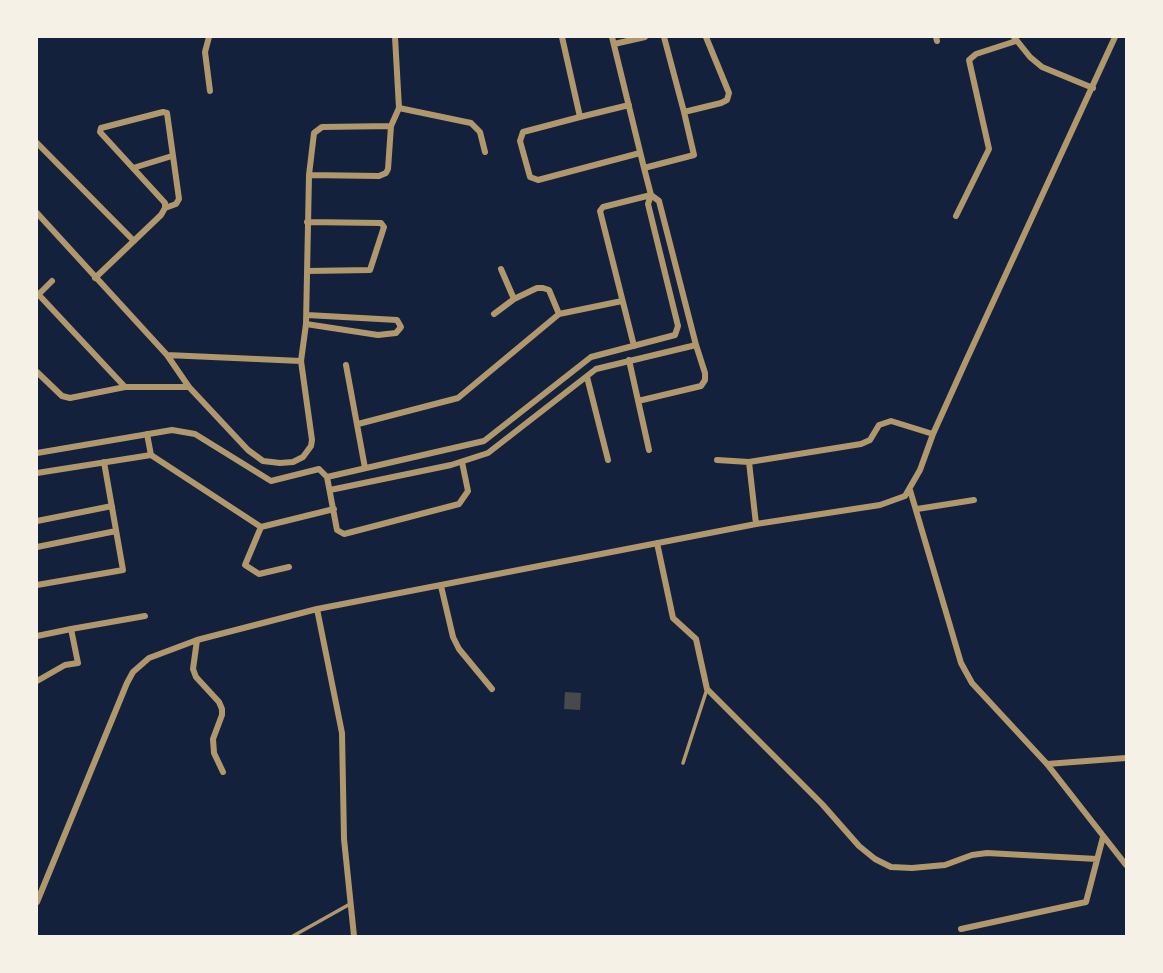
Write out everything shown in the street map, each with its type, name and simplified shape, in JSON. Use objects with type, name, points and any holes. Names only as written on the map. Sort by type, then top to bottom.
[{"type":"street","points":[[209,37],[205,52],[210,91]]},
{"type":"street","points":[[309,175],[379,176],[386,173],[391,126],[399,108],[395,37]]},
{"type":"street","points":[[562,37],[580,117]]},
{"type":"street","points":[[638,401],[701,386],[705,380],[659,201],[652,195],[644,169],[613,41],[645,37]]},
{"type":"street","points":[[644,169],[694,155],[664,37]]},
{"type":"street","points":[[684,113],[721,103],[728,97],[706,37]]},
{"type":"street","points":[[37,902],[134,672],[149,658],[197,640],[317,609],[756,524],[880,505],[894,502],[910,490],[933,434],[1115,37]]},
{"type":"street","points":[[956,216],[989,149],[969,60],[976,54],[1015,39],[1042,67],[1093,88]]},
{"type":"street","points":[[629,105],[527,131],[521,135],[526,163],[532,179],[538,180],[640,153]]},
{"type":"street","points":[[399,108],[471,123],[480,132],[485,152]]},
{"type":"street","points":[[94,278],[166,208],[176,204],[179,199],[167,113],[104,126],[100,132],[165,203],[166,208]]},
{"type":"street","points":[[37,213],[167,355],[189,387],[256,456],[263,461],[293,462],[303,457],[312,440],[301,361],[307,315],[307,222],[314,133],[322,127],[391,126]]},
{"type":"street","points":[[37,143],[134,241]]},
{"type":"street","points":[[133,168],[172,156]]},
{"type":"street","points":[[634,346],[600,211],[603,207],[652,195]]},
{"type":"street","points":[[327,477],[484,441],[591,357],[673,337],[678,330],[648,204],[652,195]]},
{"type":"street","points":[[307,222],[381,223],[384,227],[370,270],[307,271]]},
{"type":"street","points":[[501,269],[514,299]]},
{"type":"street","points":[[52,281],[37,295],[125,387]]},
{"type":"street","points":[[494,314],[514,299],[537,288],[543,288],[549,290],[559,314]]},
{"type":"street","points":[[358,424],[458,398],[559,314],[622,301]]},
{"type":"street","points":[[306,324],[391,335],[401,327],[397,320],[307,315]]},
{"type":"street","points":[[358,332],[359,318]]},
{"type":"street","points":[[330,491],[451,465],[488,453],[596,369],[696,345]]},
{"type":"street","points":[[605,353],[607,365]]},
{"type":"street","points":[[167,355],[301,361]]},
{"type":"street","points":[[629,360],[649,450]]},
{"type":"street","points":[[346,365],[365,468]]},
{"type":"street","points":[[37,372],[40,382],[61,396],[69,398],[125,387],[189,387]]},
{"type":"street","points":[[587,377],[608,460]]},
{"type":"street","points":[[717,460],[749,462],[861,444],[870,440],[879,425],[891,421],[933,434]]},
{"type":"street","points":[[37,453],[172,430],[195,434],[271,481],[319,469],[327,477],[337,530],[344,534],[454,507],[463,501],[468,491],[462,462]]},
{"type":"street","points":[[148,434],[151,454]]},
{"type":"street","points":[[448,450],[451,465]]},
{"type":"street","points":[[37,473],[151,454],[261,527],[334,509]]},
{"type":"street","points":[[37,585],[122,570],[104,462]]},
{"type":"street","points":[[749,462],[756,524]]},
{"type":"street","points":[[910,490],[961,663],[982,695],[1047,764],[1126,865]]},
{"type":"street","points":[[917,509],[974,500]]},
{"type":"street","points":[[37,521],[113,506]]},
{"type":"street","points":[[261,527],[245,565],[259,574],[289,567]]},
{"type":"street","points":[[37,547],[117,531]]},
{"type":"street","points":[[657,543],[673,618],[696,639],[706,689],[822,804],[859,846],[875,859],[891,867],[912,868],[945,864],[988,853],[1097,859]]},
{"type":"street","points":[[442,586],[453,637],[459,649],[492,689]]},
{"type":"street","points":[[317,609],[342,733],[344,839],[354,936]]},
{"type":"street","points":[[37,636],[145,616]]},
{"type":"street","points":[[37,681],[65,665],[78,663],[71,629]]},
{"type":"street","points":[[197,640],[193,669],[196,677],[222,709],[213,739],[214,753],[223,772]]},
{"type":"street","points":[[1047,764],[1126,758]]},
{"type":"street","points":[[961,929],[1086,902],[1103,837]]},
{"type":"lane","points":[[683,763],[706,689]]},
{"type":"lane","points":[[293,936],[350,904]]},
{"type":"building","points":[[565,692],[581,693],[580,710],[564,709]]}]
